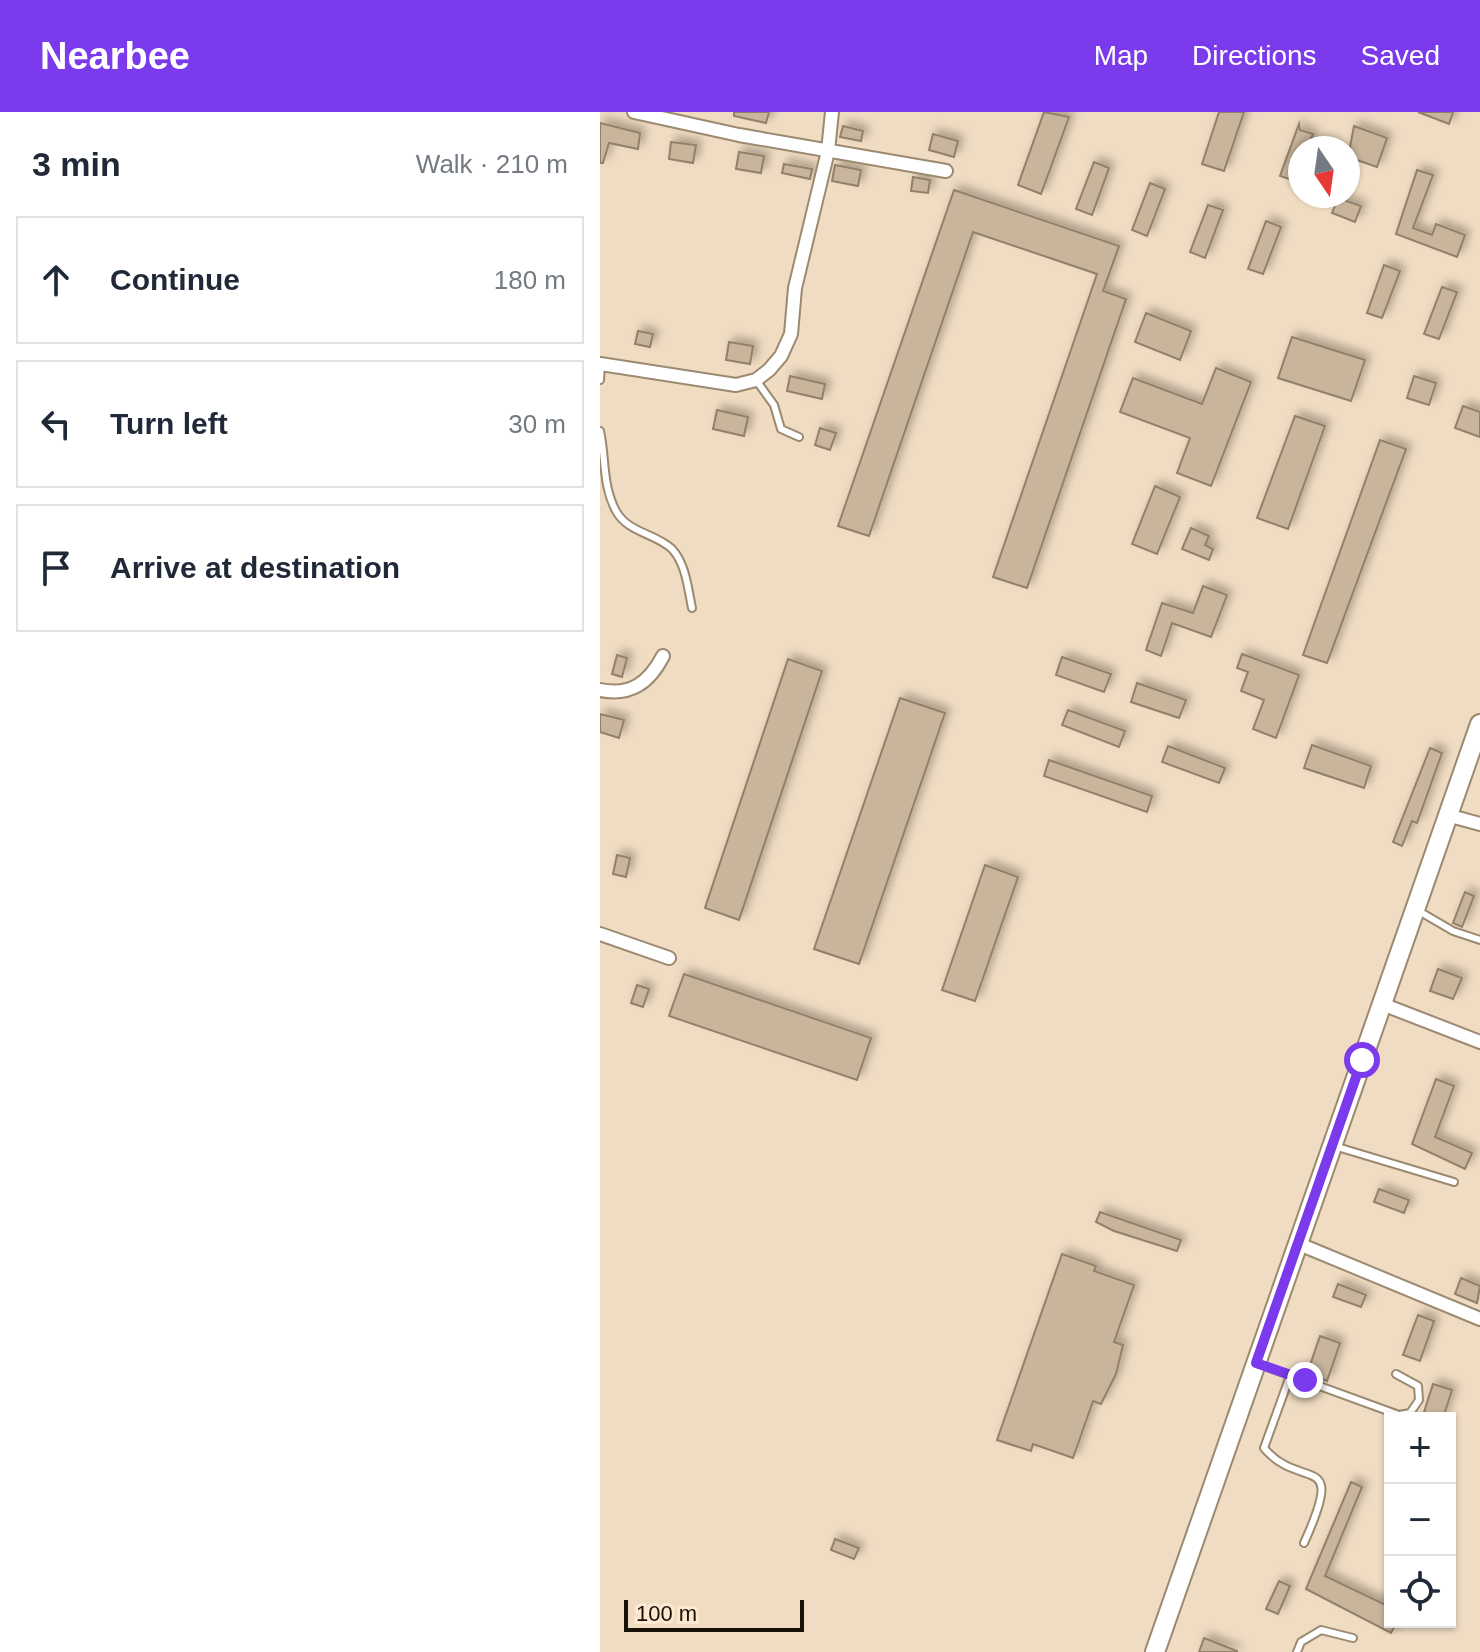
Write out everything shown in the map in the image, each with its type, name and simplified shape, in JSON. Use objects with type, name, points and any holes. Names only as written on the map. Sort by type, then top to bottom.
[{"type":"main road","points":[[1155,1652],[1480,724]]},
{"type":"street","points":[[634,112],[946,171]]},
{"type":"street","points":[[601,364],[736,385],[756,380],[781,356],[791,334],[795,288],[828,151],[832,112]]},
{"type":"street","points":[[600,690],[615,693],[633,690],[655,672],[663,656]]},
{"type":"street","points":[[1447,815],[1480,824]]},
{"type":"street","points":[[600,934],[669,958]]},
{"type":"street","points":[[1382,1004],[1480,1042]]},
{"type":"street","points":[[1299,1244],[1480,1319]]},
{"type":"lane","points":[[600,380],[601,364]]},
{"type":"lane","points":[[756,380],[774,405],[781,429],[799,437]]},
{"type":"lane","points":[[600,431],[606,482],[617,514],[630,527],[671,549],[683,567],[692,608]]},
{"type":"lane","points":[[1417,910],[1453,931],[1480,940]]},
{"type":"lane","points":[[1331,1145],[1454,1182]]},
{"type":"lane","points":[[1256,1363],[1399,1415],[1410,1413],[1419,1400],[1418,1386],[1396,1374]]},
{"type":"lane","points":[[1290,1376],[1264,1448],[1273,1459],[1314,1474],[1322,1489],[1320,1507],[1304,1543]]},
{"type":"lane","points":[[1297,1652],[1301,1642],[1321,1630],[1353,1638]]},
{"type":"building","points":[[734,112],[769,112],[766,123],[734,116]]},
{"type":"building","points":[[1044,112],[1069,117],[1041,194],[1018,185]]},
{"type":"building","points":[[1219,112],[1244,112],[1224,171],[1202,164]]},
{"type":"building","points":[[1418,112],[1453,112],[1449,124]]},
{"type":"building","points":[[600,123],[640,133],[638,149],[609,143],[603,163],[600,163]]},
{"type":"building","points":[[1299,124],[1300,130],[1313,134],[1312,136],[1295,136]]},
{"type":"building","points":[[843,126],[863,131],[861,141],[840,137]]},
{"type":"building","points":[[1354,126],[1387,138],[1377,167],[1360,161],[1360,136],[1352,136]]},
{"type":"building","points":[[933,134],[958,141],[954,157],[929,150]]},
{"type":"building","points":[[671,142],[696,145],[693,163],[669,159]]},
{"type":"building","points":[[739,152],[764,156],[761,173],[736,169]]},
{"type":"building","points":[[1288,154],[1288,179],[1280,176]]},
{"type":"building","points":[[1094,162],[1109,168],[1092,215],[1076,209]]},
{"type":"building","points":[[784,164],[812,169],[810,179],[782,173]]},
{"type":"building","points":[[835,165],[861,170],[858,186],[832,181]]},
{"type":"building","points":[[1417,170],[1433,175],[1413,228],[1432,235],[1436,224],[1465,235],[1457,257],[1396,234]]},
{"type":"building","points":[[913,177],[930,180],[928,193],[911,191]]},
{"type":"building","points":[[1150,183],[1165,189],[1147,236],[1132,230]]},
{"type":"building","points":[[954,190],[1119,246],[1103,291],[1126,299],[1027,588],[993,577],[1097,274],[973,232],[869,536],[838,526]]},
{"type":"building","points":[[1208,205],[1223,210],[1205,258],[1190,252]]},
{"type":"building","points":[[1361,206],[1355,222],[1332,213],[1334,208]]},
{"type":"building","points":[[1266,221],[1281,227],[1263,274],[1248,269]]},
{"type":"building","points":[[1384,265],[1400,271],[1382,318],[1367,313]]},
{"type":"building","points":[[1442,287],[1457,292],[1439,339],[1424,334]]},
{"type":"building","points":[[1146,313],[1191,331],[1180,360],[1135,342]]},
{"type":"building","points":[[638,331],[653,334],[650,347],[635,344]]},
{"type":"building","points":[[1292,337],[1365,360],[1351,401],[1278,378]]},
{"type":"building","points":[[729,342],[753,346],[750,364],[726,360]]},
{"type":"building","points":[[1216,368],[1251,382],[1211,486],[1177,473],[1190,438],[1120,412],[1133,378],[1202,404]]},
{"type":"building","points":[[790,376],[825,384],[822,399],[787,391]]},
{"type":"building","points":[[1414,376],[1436,383],[1429,405],[1407,398]]},
{"type":"building","points":[[1463,406],[1480,412],[1480,437],[1455,428]]},
{"type":"building","points":[[717,410],[748,417],[744,436],[713,429]]},
{"type":"building","points":[[1295,416],[1325,426],[1288,529],[1257,518]]},
{"type":"building","points":[[820,428],[836,433],[830,450],[815,445]]},
{"type":"building","points":[[1380,440],[1406,449],[1327,663],[1303,655]]},
{"type":"building","points":[[1155,486],[1180,497],[1157,554],[1132,544]]},
{"type":"building","points":[[1191,528],[1209,536],[1205,545],[1213,549],[1209,560],[1182,549]]},
{"type":"building","points":[[1203,586],[1227,595],[1211,637],[1172,623],[1161,656],[1146,650],[1162,603],[1193,613]]},
{"type":"building","points":[[1242,654],[1299,675],[1276,738],[1253,729],[1264,700],[1241,691],[1248,672],[1237,668]]},
{"type":"building","points":[[617,655],[627,658],[622,677],[612,674]]},
{"type":"building","points":[[1062,657],[1111,674],[1104,692],[1056,675]]},
{"type":"building","points":[[788,659],[822,671],[739,920],[705,908]]},
{"type":"building","points":[[1137,683],[1186,700],[1179,718],[1131,702]]},
{"type":"building","points":[[900,698],[945,713],[859,964],[814,949]]},
{"type":"building","points":[[1068,710],[1125,731],[1119,747],[1062,725]]},
{"type":"building","points":[[600,714],[624,720],[619,738],[600,732]]},
{"type":"building","points":[[1312,745],[1371,766],[1364,788],[1304,768]]},
{"type":"building","points":[[1168,746],[1225,768],[1219,783],[1162,762]]},
{"type":"building","points":[[1430,748],[1442,753],[1417,823],[1412,821],[1402,846],[1393,842]]},
{"type":"building","points":[[1049,760],[1152,796],[1147,812],[1044,776]]},
{"type":"building","points":[[617,855],[630,858],[626,877],[613,874]]},
{"type":"building","points":[[985,865],[1018,877],[975,1001],[942,990]]},
{"type":"building","points":[[1465,892],[1474,896],[1462,927],[1453,923]]},
{"type":"building","points":[[1438,969],[1462,978],[1453,999],[1430,991]]},
{"type":"building","points":[[684,974],[871,1038],[857,1080],[669,1016]]},
{"type":"building","points":[[637,985],[649,989],[643,1007],[631,1003]]},
{"type":"building","points":[[1436,1079],[1454,1086],[1435,1137],[1472,1153],[1465,1169],[1412,1144]]},
{"type":"building","points":[[1379,1189],[1409,1200],[1404,1213],[1374,1202]]},
{"type":"building","points":[[1100,1212],[1181,1240],[1177,1251],[1114,1231],[1096,1222]]},
{"type":"building","points":[[1062,1254],[1096,1266],[1094,1271],[1134,1285],[1114,1342],[1123,1345],[1116,1374],[1101,1404],[1093,1401],[1073,1458],[1033,1444],[1031,1451],[997,1440]]},
{"type":"building","points":[[1461,1278],[1480,1286],[1477,1303],[1455,1294]]},
{"type":"building","points":[[1338,1284],[1366,1295],[1361,1307],[1333,1297]]},
{"type":"building","points":[[1418,1315],[1434,1321],[1420,1361],[1403,1355]]},
{"type":"building","points":[[1320,1336],[1340,1343],[1327,1381],[1307,1374]]},
{"type":"building","points":[[1433,1384],[1452,1390],[1445,1412],[1424,1412]]},
{"type":"building","points":[[1351,1482],[1362,1487],[1325,1576],[1384,1604],[1384,1628],[1394,1628],[1391,1633],[1306,1589]]},
{"type":"building","points":[[835,1539],[859,1548],[854,1559],[831,1550]]},
{"type":"building","points":[[1279,1581],[1290,1586],[1278,1614],[1266,1609]]},
{"type":"building","points":[[1204,1638],[1237,1651],[1237,1652],[1199,1652]]},
{"type":"route","points":[[1305,1380],[1256,1363],[1362,1060]]}]
